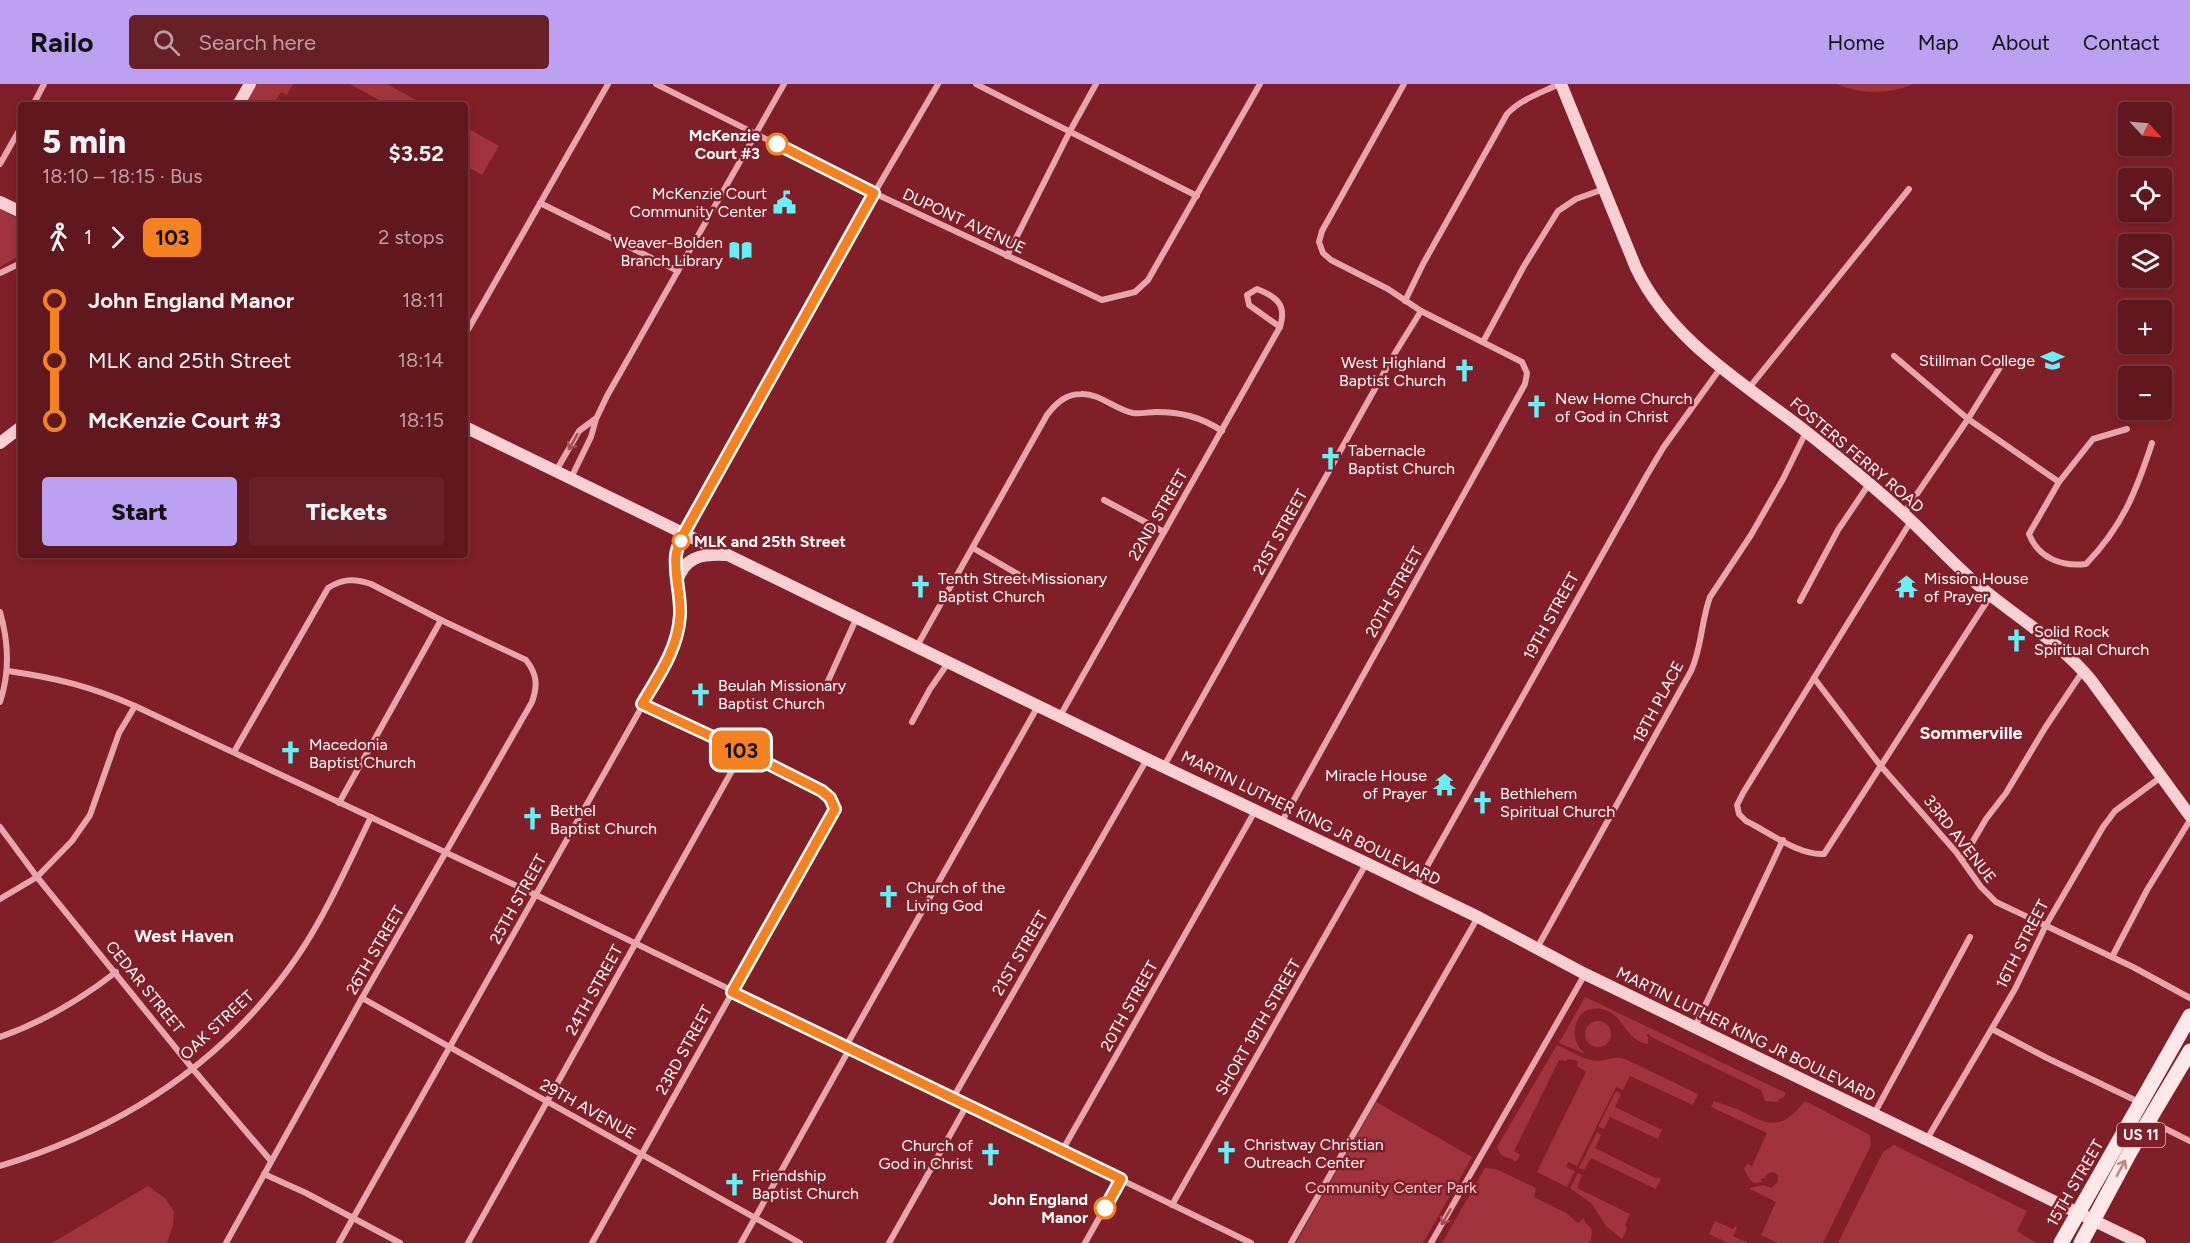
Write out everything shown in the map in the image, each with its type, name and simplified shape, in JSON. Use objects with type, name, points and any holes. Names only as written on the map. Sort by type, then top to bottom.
[{"type":"main road","points":[[240,102],[250,84]]},
{"type":"main road","name":"FOSTERS FERRY ROAD","points":[[1560,84],[1636,268],[1651,296],[1678,331],[1869,484],[1990,595],[2084,671],[2190,816]]},
{"type":"main road","points":[[0,202],[18,211]]},
{"type":"main road","name":"MARTIN LUTHER KING JR BOULEVARD","points":[[468,428],[948,663],[1478,917],[1694,1028],[2140,1243]]},
{"type":"main road","points":[[0,443],[18,429]]},
{"type":"main road","points":[[677,582],[680,570],[694,559],[714,555],[731,556]]},
{"type":"main road","name":"15TH STREET","points":[[2061,1243],[2190,1016]]},
{"type":"main road","name":"15TH STREET","points":[[2082,1243],[2130,1152],[2190,1051]]},
{"type":"street","points":[[35,102],[44,84]]},
{"type":"street","points":[[468,330],[608,84]]},
{"type":"street","name":"DUPONT AVENUE","points":[[656,84],[874,193],[1102,300],[1110,300],[1143,287],[1197,196]]},
{"type":"street","points":[[571,478],[591,437],[596,419],[784,84]]},
{"type":"street","name":"25TH STREET","points":[[339,1243],[666,664],[677,634],[680,613],[676,553],[684,533],[874,193],[938,84]]},
{"type":"street","points":[[976,84],[1197,196],[1260,84]]},
{"type":"street","points":[[1007,256],[1070,130],[1096,84]]},
{"type":"street","points":[[1404,84],[1322,231],[1319,242],[1323,253],[1331,260],[1388,289],[1421,311],[1484,342],[1524,266],[1558,211],[1576,199],[1604,189]]},
{"type":"street","points":[[1405,301],[1507,114],[1515,106],[1560,84]]},
{"type":"street","points":[[0,164],[18,132]]},
{"type":"street","points":[[1749,388],[1909,189]]},
{"type":"street","points":[[540,203],[678,271]]},
{"type":"street","points":[[0,273],[18,264]]},
{"type":"street","points":[[1257,290],[1275,299],[1282,307],[1284,317],[1280,327],[1249,305],[1247,295],[1257,290]]},
{"type":"street","name":"21ST STREET","points":[[1164,766],[1395,353],[1421,311]]},
{"type":"street","name":"22ND STREET","points":[[1060,717],[1280,327]]},
{"type":"street","name":"20TH STREET","points":[[1281,823],[1525,384],[1527,373],[1522,362],[1484,342]]},
{"type":"street","points":[[1894,356],[1968,419],[2058,482]]},
{"type":"street","points":[[1990,595],[1824,854],[1812,855],[1746,821],[1739,814],[1737,806],[1907,517],[2004,361]]},
{"type":"street","name":"19TH STREET","points":[[1415,887],[1647,475],[1663,448],[1722,366]]},
{"type":"street","points":[[917,646],[1047,415],[1062,399],[1076,394],[1095,396],[1133,413],[1187,415],[1208,422],[1222,430]]},
{"type":"street","points":[[556,471],[579,430],[596,419]]},
{"type":"street","points":[[2127,429],[2093,439],[2058,482],[2029,534],[2033,545],[2044,555],[2057,562],[2076,566],[2086,564],[2103,547],[2125,513],[2152,443]]},
{"type":"street","name":"18TH PLACE","points":[[1537,948],[1691,671],[1710,597],[1751,535],[1783,479],[1806,432]]},
{"type":"street","points":[[1800,601],[1838,530],[1869,484]]},
{"type":"street","points":[[1104,500],[1164,532]]},
{"type":"street","points":[[973,548],[1028,580]]},
{"type":"street","points":[[234,752],[328,588],[338,582],[349,580],[360,580],[371,584],[441,620],[339,803]]},
{"type":"street","points":[[0,612],[8,671],[0,702]]},
{"type":"street","points":[[828,681],[857,617]]},
{"type":"street","name":"26TH STREET","points":[[226,1243],[536,692],[537,680],[526,660],[441,620]]},
{"type":"street","points":[[912,722],[930,689],[948,663]]},
{"type":"street","points":[[8,671],[80,684],[135,706],[536,896],[1251,1243]]},
{"type":"street","points":[[1962,860],[1986,819],[2006,793],[2045,728],[2084,671]]},
{"type":"street","name":"33RD AVENUE","points":[[1814,678],[1880,765],[1962,860],[1988,896],[2190,998]]},
{"type":"street","points":[[642,704],[743,751]]},
{"type":"street","points":[[0,899],[37,877],[72,841],[90,815],[119,733],[135,706]]},
{"type":"street","points":[[741,1243],[1038,706]]},
{"type":"street","name":"23RD STREET","points":[[592,1243],[835,809],[830,798],[822,791],[743,751]]},
{"type":"street","name":"24TH STREET","points":[[468,1243],[743,751]]},
{"type":"street","name":"21ST STREET","points":[[953,1098],[1147,759]]},
{"type":"street","name":"16TH STREET","points":[[1927,1140],[2015,989],[2046,925],[2103,827],[2115,810],[2161,777]]},
{"type":"street","name":"20TH STREET","points":[[1062,1151],[1255,811]]},
{"type":"street","name":"OAK STREET","points":[[0,1166],[108,1124],[155,1097],[214,1051],[260,1005],[300,954],[371,817]]},
{"type":"street","points":[[2112,957],[2147,890],[2190,820]]},
{"type":"street","name":"CEDAR STREET","points":[[0,827],[37,877],[192,1068],[271,1161]]},
{"type":"street","points":[[1694,1028],[1783,840]]},
{"type":"street","name":"SHORT 19TH STREET","points":[[1172,1204],[1366,863]]},
{"type":"street","points":[[1291,1243],[1478,917]]},
{"type":"street","points":[[1874,1114],[1970,937]]},
{"type":"street","points":[[0,1037],[33,1024],[74,1003],[116,972]]},
{"type":"street","points":[[1431,1243],[1585,974]]},
{"type":"street","name":"29TH AVENUE","points":[[362,998],[800,1243]]},
{"type":"street","points":[[1992,1029],[2142,1104]]},
{"type":"street","points":[[889,1243],[967,1105]]},
{"type":"street","points":[[2150,1121],[2190,1141]]},
{"type":"street","points":[[264,1174],[353,1217],[400,1243]]},
{"type":"street","points":[[1085,1243],[1121,1179]]},
{"type":"green space","points":[[257,84],[293,84],[287,95],[281,92],[275,102],[246,102]]},
{"type":"green space","points":[[350,84],[387,84],[420,102],[383,102]]},
{"type":"green space","points":[[1837,84],[1913,84],[1895,90],[1875,92],[1855,90]]},
{"type":"green space","points":[[468,129],[499,146],[482,175],[468,167]]},
{"type":"green space","points":[[0,209],[18,218],[18,257],[0,267]]},
{"type":"green space","points":[[1585,997],[1786,1093],[1778,1102],[1765,1101],[1761,1090],[1649,1034],[1646,1035],[1648,1044],[1640,1042],[1616,1017],[1605,1010],[1587,1011],[1577,1022],[1575,1038],[1585,1054],[1559,1043]]},
{"type":"green space","points":[[1598,1021],[1607,1025],[1611,1034],[1607,1043],[1598,1047],[1589,1043],[1585,1034],[1589,1025]]},
{"type":"green space","points":[[1557,1045],[1590,1060],[1625,1059],[1698,1094],[1693,1105],[1630,1076],[1623,1090],[1616,1087],[1577,1166],[1568,1162],[1566,1167],[1575,1171],[1567,1187],[1537,1172],[1586,1072],[1577,1066],[1578,1061],[1559,1060],[1514,1151],[1520,1155],[1518,1159],[1515,1162],[1501,1155],[1497,1147]]},
{"type":"green space","points":[[1616,1091],[1621,1094],[1615,1107],[1662,1130],[1658,1139],[1610,1117],[1604,1129],[1598,1127]]},
{"type":"green space","points":[[1714,1101],[1765,1122],[1773,1123],[1788,1118],[1804,1102],[1807,1102],[1870,1135],[1871,1145],[1823,1243],[1777,1243],[1761,1235],[1776,1202],[1750,1188],[1763,1185],[1771,1188],[1778,1182],[1778,1176],[1771,1172],[1761,1179],[1762,1182],[1754,1183],[1744,1169],[1747,1164],[1752,1166],[1767,1133],[1711,1107]]},
{"type":"green space","name":"Community Center Park","points":[[1376,1102],[1472,1157],[1423,1243],[1296,1243]]},
{"type":"green space","points":[[1597,1132],[1601,1135],[1595,1148],[1661,1179],[1656,1189],[1591,1158],[1584,1170],[1579,1168]]},
{"type":"green space","points":[[1894,1145],[2027,1211],[2017,1231],[2036,1243],[1838,1243],[1883,1152]]},
{"type":"green space","points":[[1485,1168],[1496,1169],[1536,1188],[1534,1197],[1566,1213],[1578,1223],[1584,1218],[1592,1230],[1591,1240],[1588,1243],[1442,1243]]},
{"type":"green space","points":[[1578,1173],[1582,1175],[1577,1188],[1630,1214],[1622,1239],[1606,1226],[1592,1204],[1570,1188]]},
{"type":"green space","points":[[148,1186],[166,1199],[174,1212],[173,1225],[167,1243],[52,1243]]},
{"type":"green space","points":[[1715,1221],[1733,1229],[1735,1226],[1737,1228],[1733,1236],[1748,1243],[1728,1243],[1709,1234]]},
{"type":"bus line","name":"103","points":[[777,144],[874,193],[684,533],[676,553],[680,603],[677,634],[666,664],[642,704],[822,791],[830,798],[835,809],[732,992],[1121,1179],[1105,1208]]},
{"type":"place","name":"McKenzie Court #3","points":[[777,144]]},
{"type":"place","name":"McKenzie Court Community Center","points":[[785,202]]},
{"type":"place","name":"Weaver-Bolden Branch Library","points":[[741,251]]},
{"type":"place","name":"Stillman College","points":[[2053,360]]},
{"type":"place","name":"West Highland Baptist Church","points":[[1464,371]]},
{"type":"place","name":"New Home Church of God in Christ","points":[[1537,407]]},
{"type":"place","name":"Tabernacle Baptist Church","points":[[1330,459]]},
{"type":"place","name":"MLK and 25th Street","points":[[681,541]]},
{"type":"place","name":"Tenth Street Missionary Baptist Church","points":[[920,587]]},
{"type":"place","name":"Mission House of Prayer","points":[[1906,587]]},
{"type":"place","name":"Solid Rock Spiritual Church","points":[[2016,640]]},
{"type":"place","name":"Beulah Missionary Baptist Church","points":[[700,694]]},
{"type":"place","name":"Macedonia Baptist Church","points":[[291,753]]},
{"type":"place","name":"Miracle House of Prayer","points":[[1445,784]]},
{"type":"place","name":"Bethlehem Spiritual Church","points":[[1482,802]]},
{"type":"place","name":"Bethel Baptist Church","points":[[532,819]]},
{"type":"place","name":"Church of the Living God","points":[[888,896]]},
{"type":"place","name":"Christway Christian Outreach Center","points":[[1226,1153]]},
{"type":"place","name":"Church of God in Christ","points":[[991,1154]]},
{"type":"place","name":"Friendship Baptist Church","points":[[734,1184]]},
{"type":"place","name":"John England Manor","points":[[1105,1208]]},
{"type":"district","name":"Sommerville","points":[[1971,733]]},
{"type":"district","name":"West Haven","points":[[184,936]]}]
